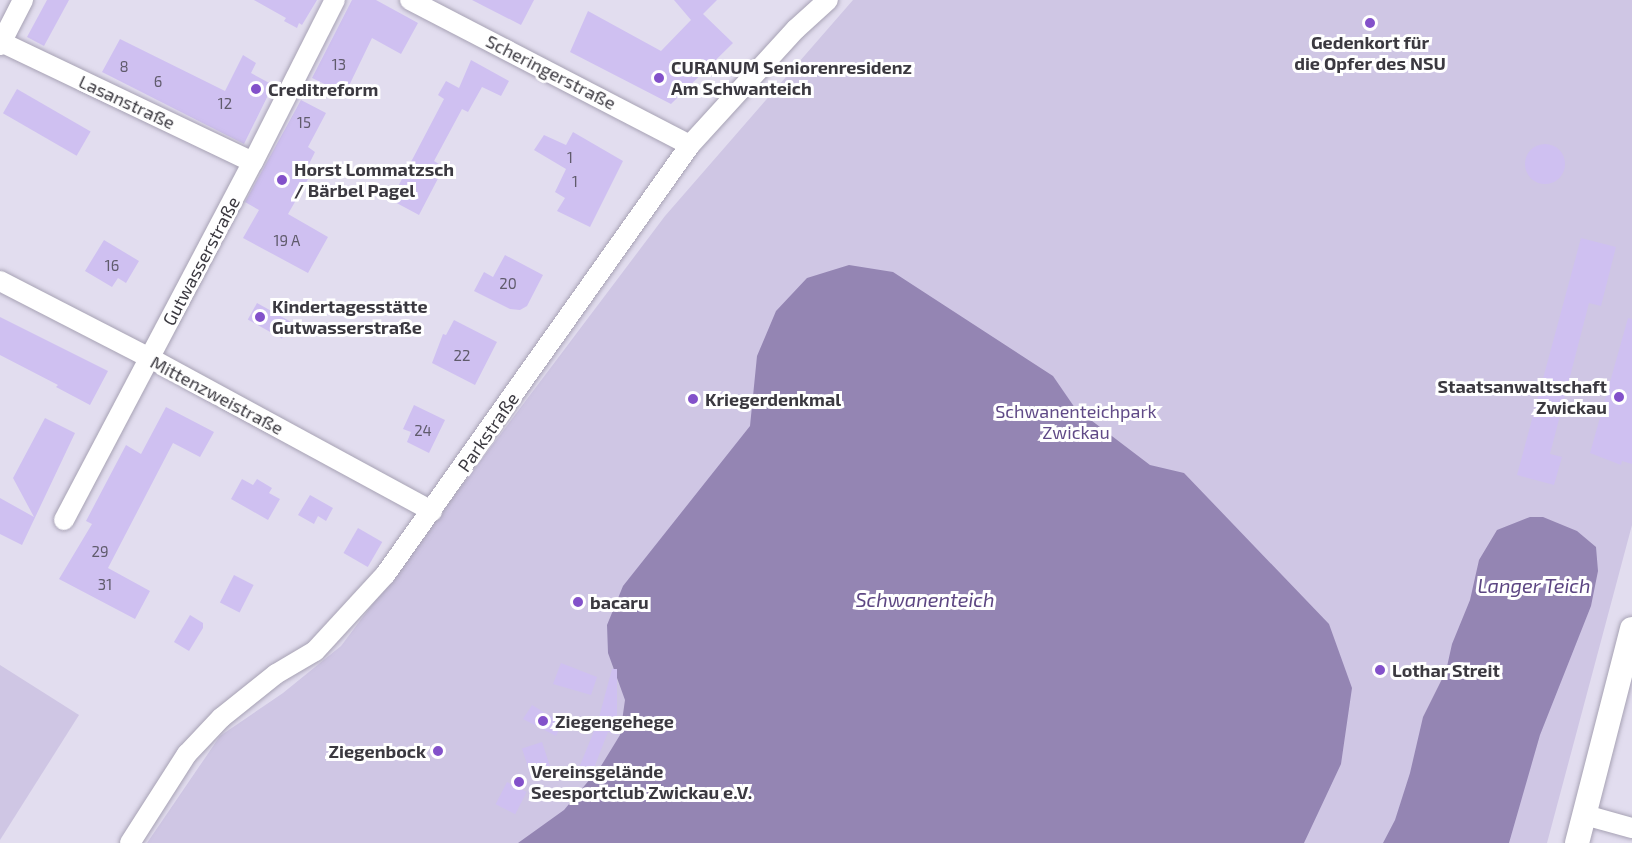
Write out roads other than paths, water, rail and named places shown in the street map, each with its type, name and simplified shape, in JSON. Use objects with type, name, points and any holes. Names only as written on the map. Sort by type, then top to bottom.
[{"type":"main road","points":[[1577,843],[1632,629]]},
{"type":"street","points":[[1,44],[23,0]]},
{"type":"street","name":"Gutwasserstraße","points":[[64,520],[253,162],[335,0]]},
{"type":"street","name":"Scheringerstraße","points":[[410,0],[690,146]]},
{"type":"street","name":"Parkstraße","points":[[130,843],[187,754],[221,718],[276,674],[315,651],[385,575],[432,512],[690,146],[796,29],[828,0]]},
{"type":"street","name":"Lasanstraße","points":[[1,44],[253,162]]},
{"type":"street","name":"Mittenzweistraße","points":[[0,281],[150,358],[432,512]]},
{"type":"street","points":[[1585,815],[1632,828]]},
{"type":"water","name":"Schwanenteich","points":[[849,265],[893,272],[1053,376],[1075,408],[1150,465],[1184,473],[1329,624],[1352,688],[1341,764],[1304,843],[518,843],[564,810],[601,766],[620,735],[625,700],[608,653],[607,625],[623,586],[750,426],[757,356],[776,311],[807,278]]},
{"type":"water","name":"Langer Teich","points":[[1530,517],[1543,517],[1577,531],[1596,547],[1598,571],[1591,606],[1540,735],[1509,843],[1383,843],[1395,820],[1410,773],[1423,717],[1446,671],[1452,644],[1470,600],[1479,560],[1497,530]]},
{"type":"place","name":"Gedenkort für die Opfer des NSU","points":[[1370,23]]},
{"type":"place","name":"CURANUM Seniorenresidenz Am Schwanteich","points":[[659,78]]},
{"type":"place","name":"Creditreform","points":[[256,89]]},
{"type":"place","name":"Horst Lommatzsch / Bärbel Pagel","points":[[282,180]]},
{"type":"place","name":"Kindertagesstätte Gutwasserstraße","points":[[260,317]]},
{"type":"place","name":"Staatsanwaltschaft Zwickau","points":[[1619,397]]},
{"type":"place","name":"Kriegerdenkmal","points":[[693,399]]},
{"type":"place","name":"bacaru","points":[[578,602]]},
{"type":"place","name":"Lothar Streit","points":[[1380,670]]},
{"type":"place","name":"Ziegengehege","points":[[543,721]]},
{"type":"place","name":"Ziegenbock","points":[[438,751]]},
{"type":"place","name":"Vereinsgelände Seesportclub Zwickau e.V.","points":[[519,782]]},
{"type":"park label","name":"Schwanenteichpark Zwickau","points":[[1076,422]]}]
